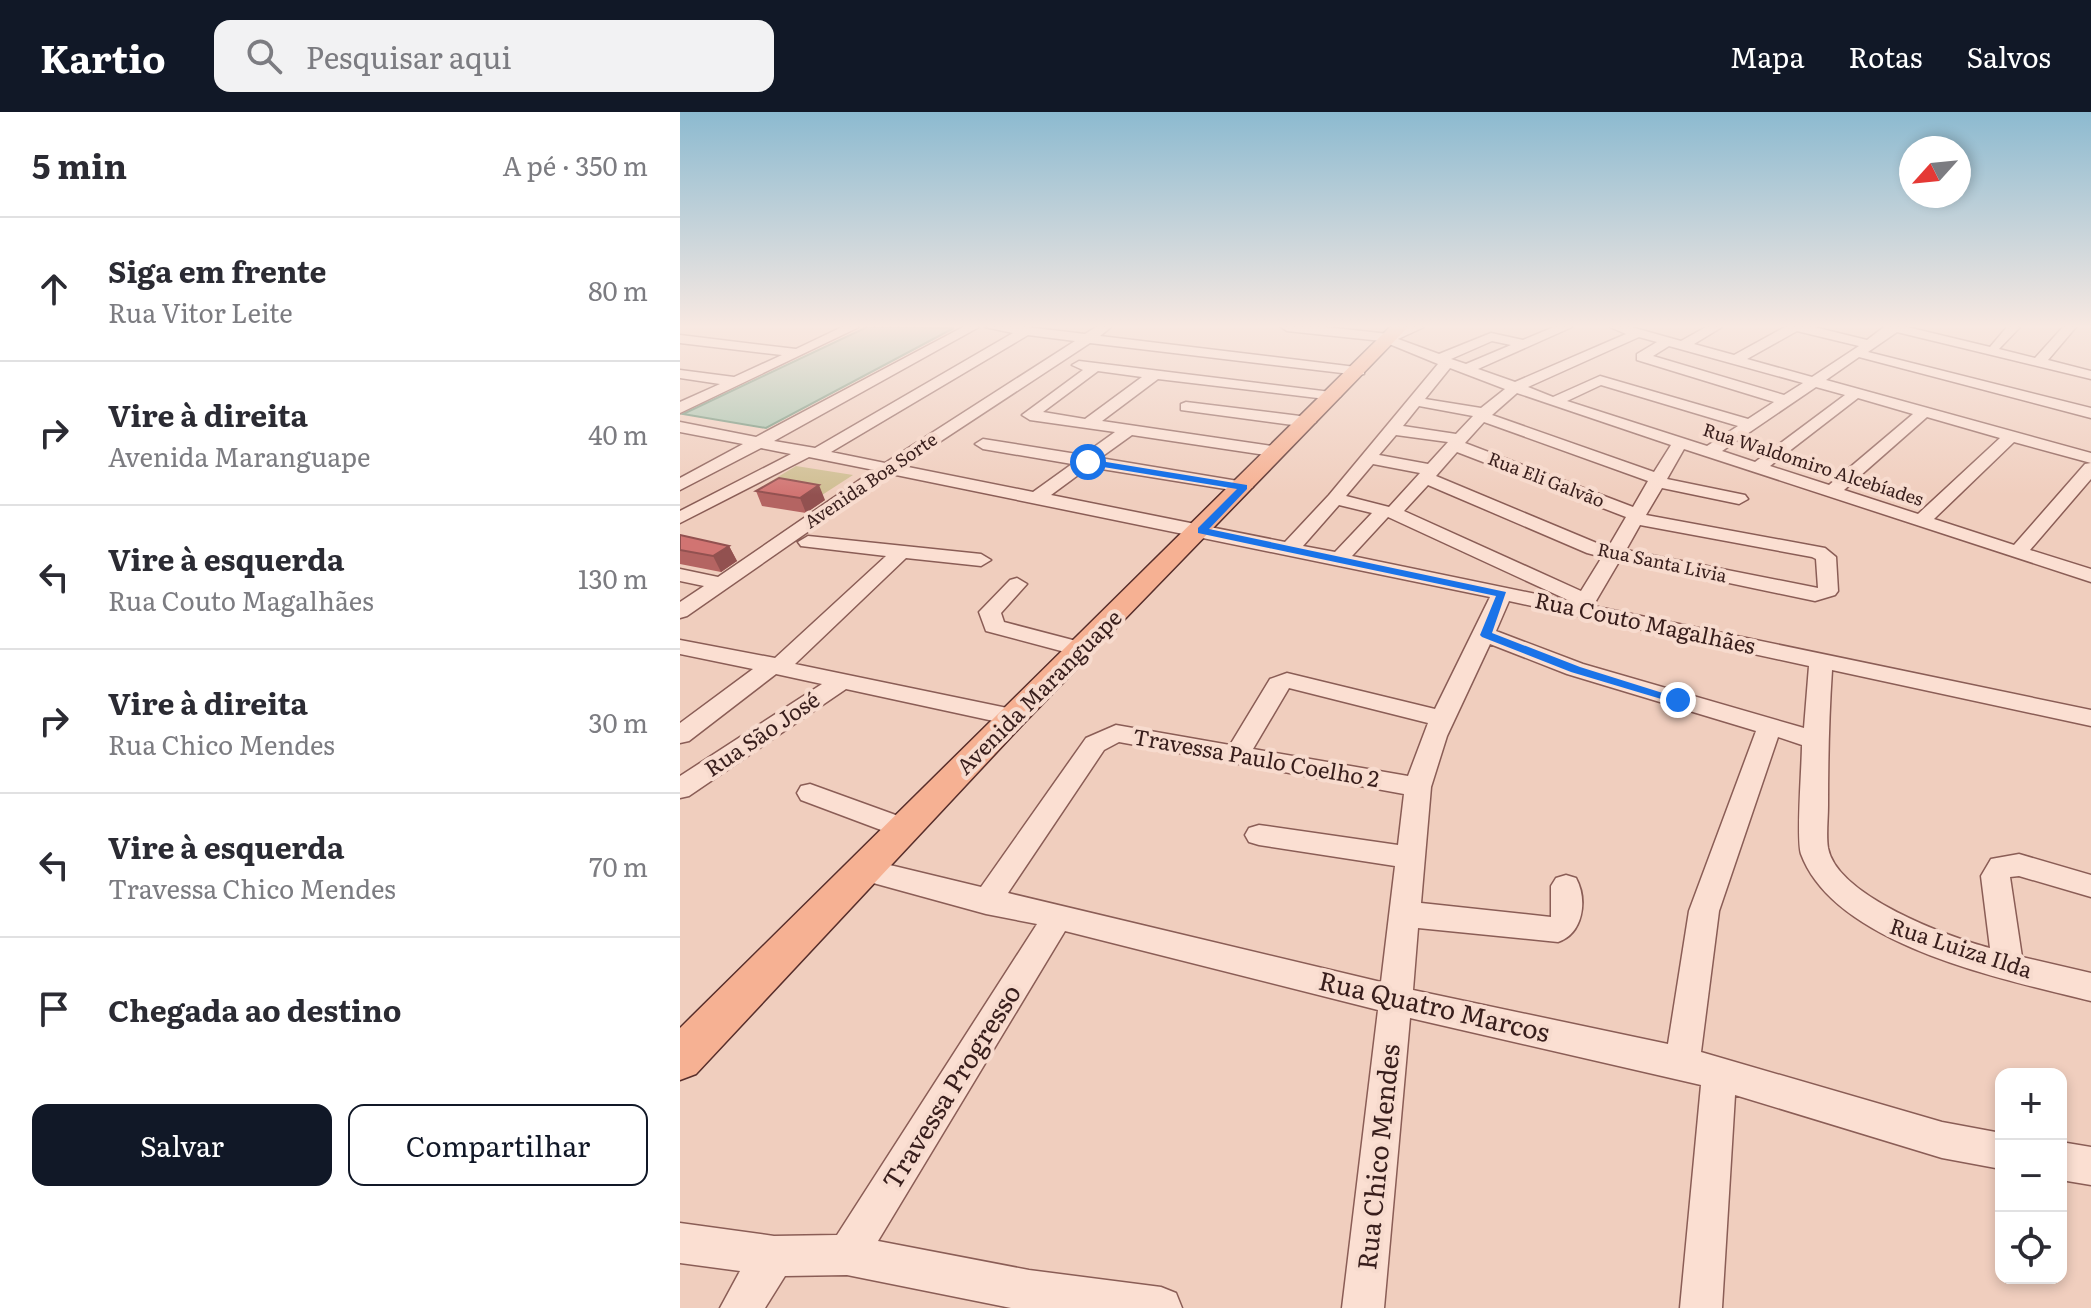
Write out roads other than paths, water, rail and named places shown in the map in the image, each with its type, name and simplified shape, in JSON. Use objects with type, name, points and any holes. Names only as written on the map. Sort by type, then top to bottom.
[{"type":"main road","name":"Avenida Maranguape","points":[[680,1059],[1012,717],[1347,383]]},
{"type":"street","points":[[680,408],[735,383]]},
{"type":"street","points":[[683,494],[761,442],[870,383]]},
{"type":"street","points":[[680,518],[814,452],[935,383]]},
{"type":"street","name":"Avenida Boa Sorte","points":[[680,612],[890,467],[1019,383]]},
{"type":"street","points":[[1073,383],[1031,412],[1032,416],[1278,452]]},
{"type":"street","points":[[1088,424],[1143,383]]},
{"type":"street","points":[[1153,435],[1186,407],[1206,383]]},
{"type":"street","points":[[1223,383],[1334,396]]},
{"type":"street","points":[[1289,549],[1335,499],[1426,383]]},
{"type":"street","name":"Rua Waldomiro Alcebíades","points":[[1501,383],[2091,576]]},
{"type":"street","points":[[1338,560],[1428,474],[1483,414],[1514,388],[1526,383]]},
{"type":"street","points":[[1554,402],[1594,383]]},
{"type":"street","points":[[1610,383],[1749,424]]},
{"type":"street","points":[[1725,383],[1787,401]]},
{"type":"street","points":[[1709,452],[1813,383]]},
{"type":"street","points":[[1822,383],[2091,458]]},
{"type":"street","points":[[1984,383],[2091,413]]},
{"type":"street","points":[[1757,468],[1856,393]]},
{"type":"street","points":[[1413,401],[1483,414],[1658,480],[1739,499]]},
{"type":"street","points":[[1186,407],[1308,422]]},
{"type":"street","points":[[1832,492],[1924,412]]},
{"type":"street","name":"Rua Couto Magalhães","points":[[680,427],[1201,530],[1502,594],[1583,606],[2091,718]]},
{"type":"street","name":"Rua Eli Galvão","points":[[1390,429],[1456,442],[1636,517],[1818,552],[1826,557],[1828,591],[1815,595]]},
{"type":"street","points":[[1036,498],[1128,430]]},
{"type":"street","points":[[1921,521],[2011,436]]},
{"type":"street","points":[[1335,499],[1389,512],[1583,606],[1680,443]]},
{"type":"street","points":[[983,444],[1244,487]]},
{"type":"street","name":"Rua Santa Livia","points":[[1368,458],[1428,474],[1613,555],[1815,595]]},
{"type":"street","points":[[2017,553],[2091,468]]},
{"type":"street","points":[[808,542],[981,560]]},
{"type":"street","points":[[680,735],[777,665],[902,551]]},
{"type":"street","points":[[680,575],[720,583]]},
{"type":"street","points":[[1017,584],[990,612],[994,626],[1080,649]]},
{"type":"street","name":"Rua Chico Mendes","points":[[1363,1308],[1418,787],[1440,718],[1486,635],[1502,594]]},
{"type":"street","points":[[1486,635],[1575,669],[1815,740]]},
{"type":"street","points":[[680,647],[1012,717]]},
{"type":"street","name":"Rua Luiza Ilda","points":[[1821,659],[1815,740],[1814,852],[1821,868],[1879,921],[2008,967],[2091,987]]},
{"type":"street","name":"Rua São José","points":[[680,789],[844,680]]},
{"type":"street","points":[[1237,755],[1278,684],[1287,680],[1440,718]]},
{"type":"street","points":[[1682,1063],[1704,911],[1769,728]]},
{"type":"street","name":"Travessa Paulo Coelho 2","points":[[986,902],[1095,744],[1116,733],[1418,787]]},
{"type":"street","points":[[810,793],[905,829]]},
{"type":"street","points":[[1259,835],[1411,858]]},
{"type":"street","points":[[2008,967],[1995,876],[2001,867],[2019,865],[2091,886]]},
{"type":"street","name":"Rua Quatro Marcos","points":[[865,870],[1395,1000],[1682,1063],[1942,1140],[1995,1150]]},
{"type":"street","points":[[1405,914],[1558,930],[1566,920],[1566,886]]},
{"type":"street","name":"Travessa Progresso","points":[[847,1255],[1057,918]]},
{"type":"street","points":[[1701,1308],[1719,1076]]},
{"type":"street","points":[[2067,1162],[2091,1166]]},
{"type":"street","points":[[680,1243],[774,1256],[847,1255],[1026,1300],[1161,1308]]},
{"type":"street","points":[[741,1308],[774,1256]]}]
